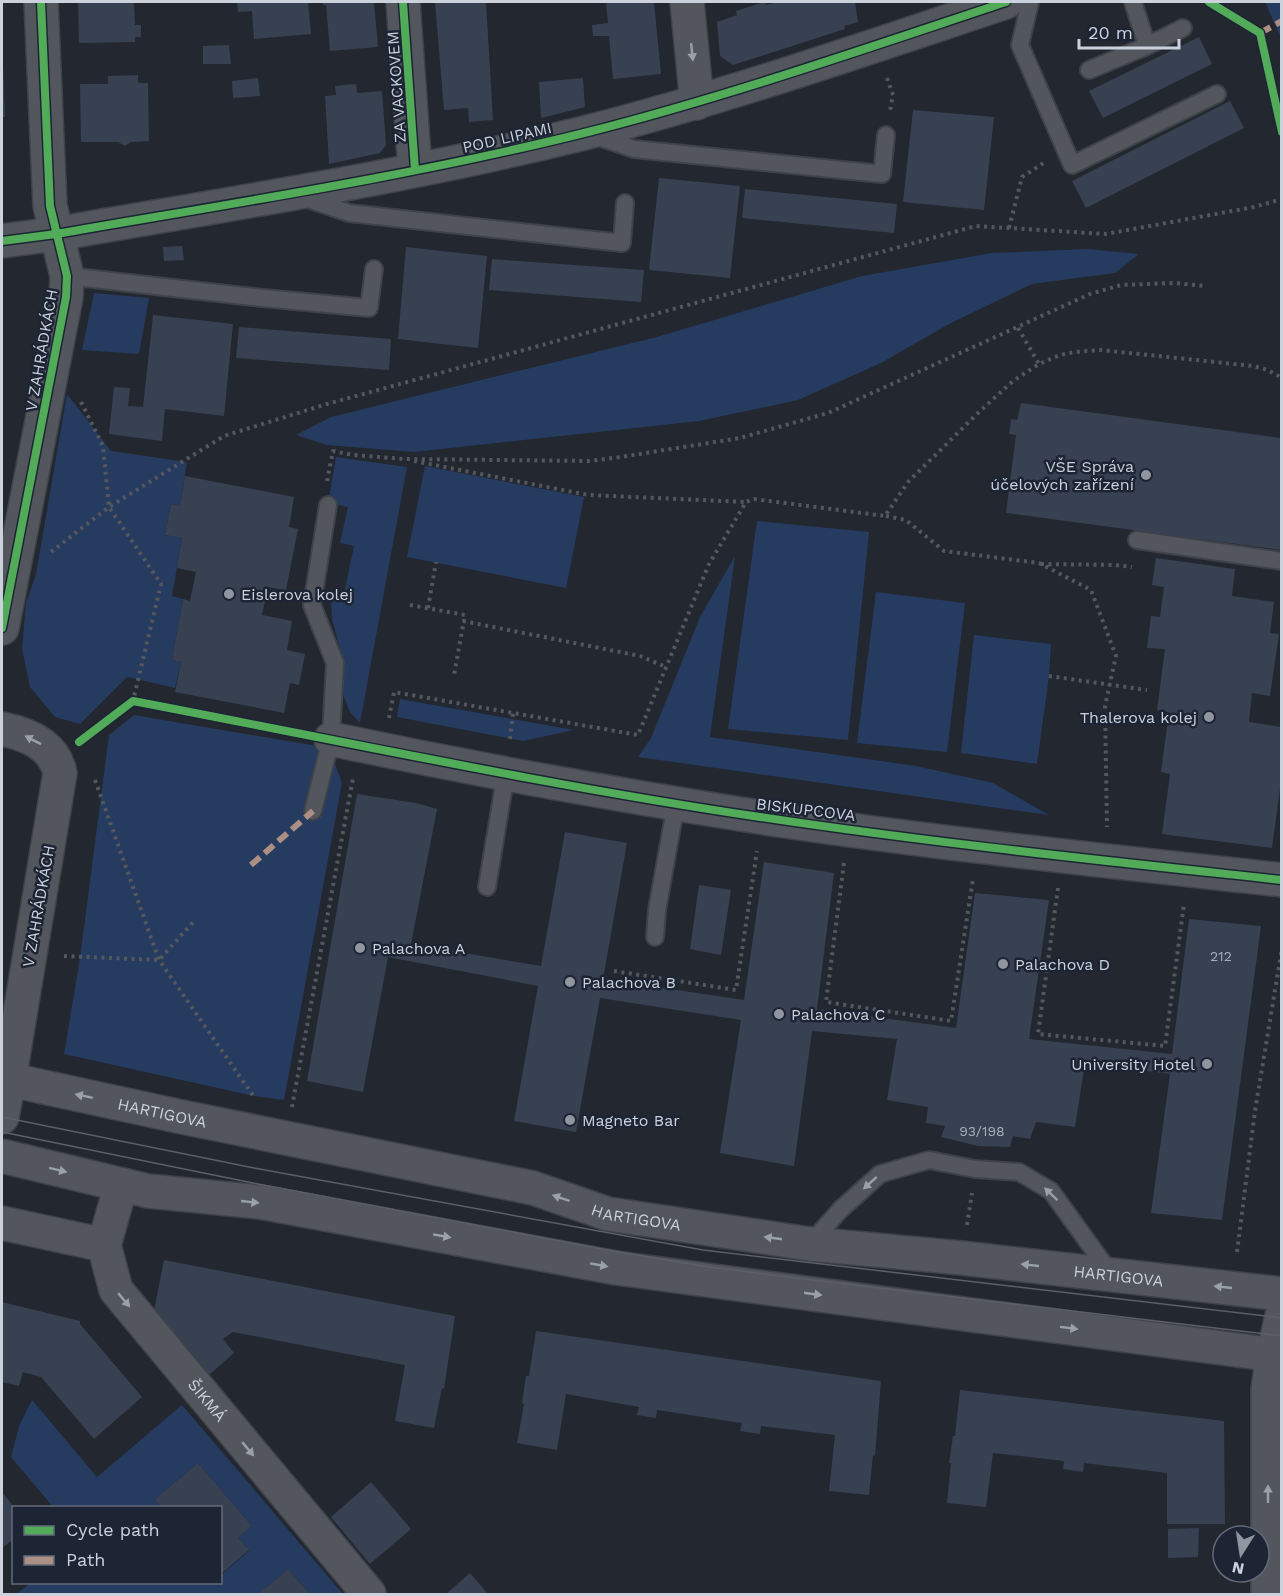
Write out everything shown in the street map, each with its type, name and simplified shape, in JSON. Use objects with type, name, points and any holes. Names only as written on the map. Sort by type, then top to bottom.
[{"type":"street","name":"V ZAHRÁDKÁCH","points":[[2,628],[6,580],[52,372],[66,297],[67,276],[50,206],[41,2]]},
{"type":"street","name":"ZA VACKOVEM","points":[[403,2],[415,171]]},
{"type":"street","points":[[687,2],[697,103]]},
{"type":"street","name":"POD LIPAMI","points":[[2,241],[56,234],[415,171],[585,132],[697,103],[1006,2]]},
{"type":"street","name":"V ZAHRÁDKÁCH","points":[[2,729],[15,731],[40,742],[54,756],[60,773],[30,952],[5,1079],[2,1117]]},
{"type":"street","name":"BISKUPCOVA","points":[[358,744],[506,773],[762,818],[978,846],[1281,880]]},
{"type":"street","name":"HARTIGOVA","points":[[5,1079],[533,1188],[608,1214],[810,1244],[1111,1274],[1281,1294]]},
{"type":"street","points":[[2,1156],[148,1191],[260,1203],[616,1268],[1277,1355]]},
{"type":"street","points":[[2,1223],[104,1245],[121,1185]]},
{"type":"street","name":"ŠIKMÁ","points":[[104,1245],[116,1290],[369,1594]]},
{"type":"street","points":[[1268,1594],[1268,1389],[1277,1355],[1281,1316]]},
{"type":"lane","points":[[1030,2],[1020,45],[1072,165],[1217,94]]},
{"type":"lane","points":[[1133,2],[1147,46]]},
{"type":"lane","points":[[1089,70],[1183,28]]},
{"type":"lane","points":[[585,132],[634,149],[882,174],[886,135]]},
{"type":"lane","points":[[292,193],[349,213],[622,243],[625,203]]},
{"type":"lane","points":[[67,276],[369,308],[374,269]]},
{"type":"lane","points":[[313,811],[358,744],[335,663],[312,604],[328,505]]},
{"type":"lane","points":[[1137,540],[1281,561]]},
{"type":"lane","points":[[487,887],[506,773]]},
{"type":"lane","points":[[655,937],[657,910],[676,804]]},
{"type":"lane","points":[[810,1244],[840,1210],[880,1174],[929,1160],[975,1169],[1019,1172],[1051,1191],[1111,1274]]},
{"type":"path","points":[[1209,2],[1260,33],[1281,132]]},
{"type":"path","points":[[884,68],[893,95]]},
{"type":"path","points":[[1010,228],[1022,177],[1046,162],[1047,106]]},
{"type":"path","points":[[46,556],[109,507],[224,436],[306,410],[976,226],[1106,234],[1254,207],[1281,199]]},
{"type":"path","points":[[328,505],[323,501],[333,451],[404,459],[589,460],[621,458],[740,438],[828,413],[1090,294],[1116,286],[1174,283],[1204,286]]},
{"type":"path","points":[[1018,328],[1039,364]]},
{"type":"path","points":[[885,516],[909,482],[979,412],[1013,381],[1039,364],[1075,352],[1101,350],[1253,366],[1268,370],[1281,378]]},
{"type":"path","points":[[52,372],[73,387],[103,446],[109,507],[160,584],[134,701],[79,742]]},
{"type":"path","points":[[404,459],[588,495],[746,502],[754,500],[885,516],[906,520],[944,551],[1038,563],[1115,565],[1134,568]]},
{"type":"path","points":[[290,1117],[358,744],[394,692],[638,735],[709,564],[746,502]]},
{"type":"path","points":[[428,608],[436,562]]},
{"type":"path","points":[[1038,563],[1091,590],[1116,656],[1105,706],[1107,861]]},
{"type":"path","points":[[410,605],[465,615],[454,675]]},
{"type":"path","points":[[464,621],[639,656],[666,667]]},
{"type":"path","points":[[1049,676],[1147,690]]},
{"type":"path","points":[[134,701],[358,744]]},
{"type":"path","points":[[92,773],[159,960],[260,1104]]},
{"type":"path","points":[[614,971],[736,990],[762,818]]},
{"type":"path","points":[[849,828],[826,1002],[951,1021],[978,846]]},
{"type":"path","points":[[1063,855],[1038,1034],[1165,1046],[1189,870]]},
{"type":"path","points":[[30,952],[80,958],[159,960],[195,920]]},
{"type":"path","points":[[1237,1252],[1281,948]]},
{"type":"shaded area","points":[[1265,2],[1281,2],[1281,38]]},
{"type":"shaded area","points":[[1087,249],[1139,254],[1115,273],[1032,284],[949,324],[881,363],[798,400],[699,421],[414,452],[327,445],[296,435],[331,417],[657,337],[862,276],[992,253]]},
{"type":"shaded area","points":[[94,293],[149,298],[139,354],[82,350]]},
{"type":"shaded area","points":[[67,394],[111,451],[187,462],[180,506],[171,504],[165,535],[182,538],[172,596],[183,599],[172,660],[181,662],[175,688],[127,677],[80,724],[55,717],[30,687],[22,649],[26,603],[36,574]]},
{"type":"shaded area","points":[[336,457],[407,467],[360,723],[350,712],[343,695],[342,655],[332,620],[331,596],[343,598],[354,546],[340,543],[348,507],[328,503]]},
{"type":"shaded area","points":[[425,466],[584,497],[566,588],[407,557]]},
{"type":"shaded area","points":[[757,521],[869,532],[848,740],[728,729]]},
{"type":"shaded area","points":[[735,556],[710,737],[916,766],[993,783],[1049,815],[638,757],[651,738],[700,617]]},
{"type":"shaded area","points":[[876,592],[965,603],[947,752],[857,743]]},
{"type":"shaded area","points":[[974,635],[1051,644],[1037,764],[961,753]]},
{"type":"shaded area","points":[[400,699],[574,730],[523,741],[397,717]]},
{"type":"shaded area","points":[[134,715],[329,748],[342,783],[284,1100],[254,1096],[64,1054],[80,958],[109,735]]},
{"type":"shaded area","points":[[32,1400],[97,1477],[182,1405],[343,1594],[310,1594],[288,1569],[258,1594],[16,1594],[30,1584],[222,1584],[222,1574],[249,1551],[238,1538],[252,1526],[198,1463],[155,1499],[161,1506],[52,1506],[11,1457],[19,1426]]},
{"type":"building","points":[[78,2],[134,2],[135,25],[141,25],[141,37],[135,37],[135,42],[79,43]]},
{"type":"building","points":[[237,2],[308,2],[311,34],[254,39],[252,11],[238,12]]},
{"type":"building","points":[[323,2],[374,2],[378,47],[330,51],[326,5],[323,5]]},
{"type":"building","points":[[435,2],[486,2],[493,120],[469,122],[468,108],[444,110]]},
{"type":"building","points":[[606,2],[654,2],[661,74],[613,79],[609,36],[593,36],[592,25],[608,23]]},
{"type":"building","points":[[764,2],[766,5],[779,2],[855,2],[858,22],[844,26],[845,29],[733,65],[720,56],[717,22],[737,15],[736,11]]},
{"type":"building","points":[[1199,37],[1212,64],[1103,118],[1089,91]]},
{"type":"building","points":[[229,45],[231,64],[203,64],[203,46]]},
{"type":"building","points":[[3,63],[5,117],[2,117]]},
{"type":"building","points":[[138,75],[138,83],[148,83],[149,141],[131,142],[125,146],[118,142],[81,142],[80,84],[108,84],[108,76]]},
{"type":"building","points":[[258,78],[260,96],[233,98],[232,81]]},
{"type":"building","points":[[583,78],[585,107],[541,118],[539,82]]},
{"type":"building","points":[[356,84],[357,93],[382,91],[386,145],[380,153],[329,164],[325,96],[336,95],[335,86]]},
{"type":"building","points":[[1230,101],[1244,128],[1086,208],[1072,181]]},
{"type":"building","points":[[913,110],[994,117],[984,210],[903,202]]},
{"type":"building","points":[[659,178],[740,186],[730,278],[649,270]]},
{"type":"building","points":[[745,189],[897,204],[894,233],[742,218]]},
{"type":"building","points":[[182,246],[184,260],[164,261],[163,247]]},
{"type":"building","points":[[406,247],[487,256],[478,348],[398,339]]},
{"type":"building","points":[[492,259],[644,270],[641,302],[489,290]]},
{"type":"building","points":[[153,315],[233,324],[224,416],[165,409],[162,441],[109,434],[114,387],[130,388],[128,406],[143,407]]},
{"type":"building","points":[[239,327],[391,339],[389,370],[236,358]]},
{"type":"building","name":"VŠE Správa účelových zařízení","points":[[1021,403],[1281,438],[1281,550],[1006,513],[1016,435],[1009,434],[1011,419],[1017,420]]},
{"type":"building","name":"Eislerova kolej","points":[[185,476],[294,497],[289,527],[298,529],[286,590],[268,587],[262,615],[292,621],[287,650],[305,654],[299,685],[290,683],[284,713],[175,692],[181,662],[172,660],[183,599],[190,601],[196,572],[177,568],[182,538],[165,535],[171,504],[180,506]]},
{"type":"building","name":"Thalerova kolej","points":[[1156,558],[1235,569],[1232,596],[1274,602],[1270,633],[1279,634],[1270,696],[1252,693],[1249,722],[1281,727],[1281,789],[1272,848],[1162,834],[1170,774],[1161,772],[1169,712],[1157,710],[1165,649],[1147,648],[1151,616],[1160,617],[1164,587],[1152,585]]},
{"type":"building","points":[[357,794],[416,803],[437,809],[411,944],[541,966],[565,832],[627,843],[603,979],[744,1000],[764,862],[834,873],[817,1009],[956,1028],[975,893],[1049,900],[1029,1039],[1172,1054],[1189,919],[1261,926],[1222,1220],[1151,1213],[1170,1074],[1085,1063],[1075,1127],[1036,1122],[1030,1139],[1013,1136],[1010,1147],[978,1146],[941,1137],[945,1126],[926,1123],[928,1107],[887,1100],[897,1039],[812,1031],[794,1166],[720,1153],[741,1020],[600,998],[576,1132],[514,1121],[538,986],[388,957],[363,1092],[307,1081]]},
{"type":"building","points":[[699,885],[731,890],[721,955],[690,949]]},
{"type":"building","points":[[164,1260],[455,1316],[444,1389],[442,1388],[434,1428],[395,1421],[405,1365],[233,1332],[223,1339],[234,1353],[209,1375],[154,1311]]},
{"type":"building","points":[[2,1302],[80,1321],[80,1324],[142,1397],[94,1439],[41,1377],[23,1372],[19,1386],[2,1382]]},
{"type":"building","points":[[536,1331],[881,1381],[875,1456],[873,1455],[869,1495],[829,1491],[835,1435],[761,1426],[760,1434],[740,1431],[742,1423],[657,1410],[656,1418],[637,1415],[639,1407],[566,1394],[557,1450],[517,1443],[526,1376],[529,1376]]},
{"type":"building","points":[[960,1390],[1224,1421],[1225,1524],[1167,1524],[1167,1473],[1084,1463],[1083,1472],[1063,1469],[1064,1461],[993,1453],[986,1507],[947,1503],[951,1463],[949,1463],[953,1436],[955,1436]]},
{"type":"building","points":[[198,1463],[252,1526],[238,1538],[249,1550],[222,1573],[222,1506],[160,1506],[155,1499]]},
{"type":"building","points":[[371,1482],[411,1529],[370,1564],[331,1517]]},
{"type":"building","points":[[2,1492],[13,1506],[12,1540],[2,1548]]},
{"type":"building","points":[[1199,1528],[1198,1557],[1168,1558],[1168,1529]]},
{"type":"building","points":[[288,1569],[310,1594],[258,1594]]},
{"type":"building","points":[[470,1573],[488,1594],[446,1594]]},
{"type":"tram line","points":[[2,1117],[254,1168],[703,1250],[1282,1318]]},
{"type":"tram line","points":[[2,1132],[253,1183],[702,1266],[1282,1336]]},
{"type":"marked path","points":[[1260,33],[1282,21]]},
{"type":"marked path","points":[[251,865],[313,811]]},
{"type":"cycle path","points":[[2,628],[66,297],[67,276],[50,206],[41,2]]},
{"type":"cycle path","points":[[403,2],[415,170]]},
{"type":"cycle path","points":[[2,241],[56,234],[323,188],[522,148],[693,103],[1006,2]]},
{"type":"cycle path","points":[[1209,2],[1260,33],[1282,132]]},
{"type":"cycle path","points":[[79,742],[133,701],[681,805],[955,843],[1282,880]]},
{"type":"place","name":"VŠE Správa účelových zařízení","points":[[1146,475]]},
{"type":"place","name":"Eislerova kolej","points":[[229,594]]},
{"type":"place","name":"Thalerova kolej","points":[[1209,717]]},
{"type":"place","name":"Palachova A","points":[[360,948]]},
{"type":"place","name":"Palachova D","points":[[1003,964]]},
{"type":"place","name":"Palachova B","points":[[570,982]]},
{"type":"place","name":"Palachova C","points":[[779,1014]]},
{"type":"place","name":"University Hotel","points":[[1207,1064]]},
{"type":"place","name":"Magneto Bar","points":[[570,1120]]}]
